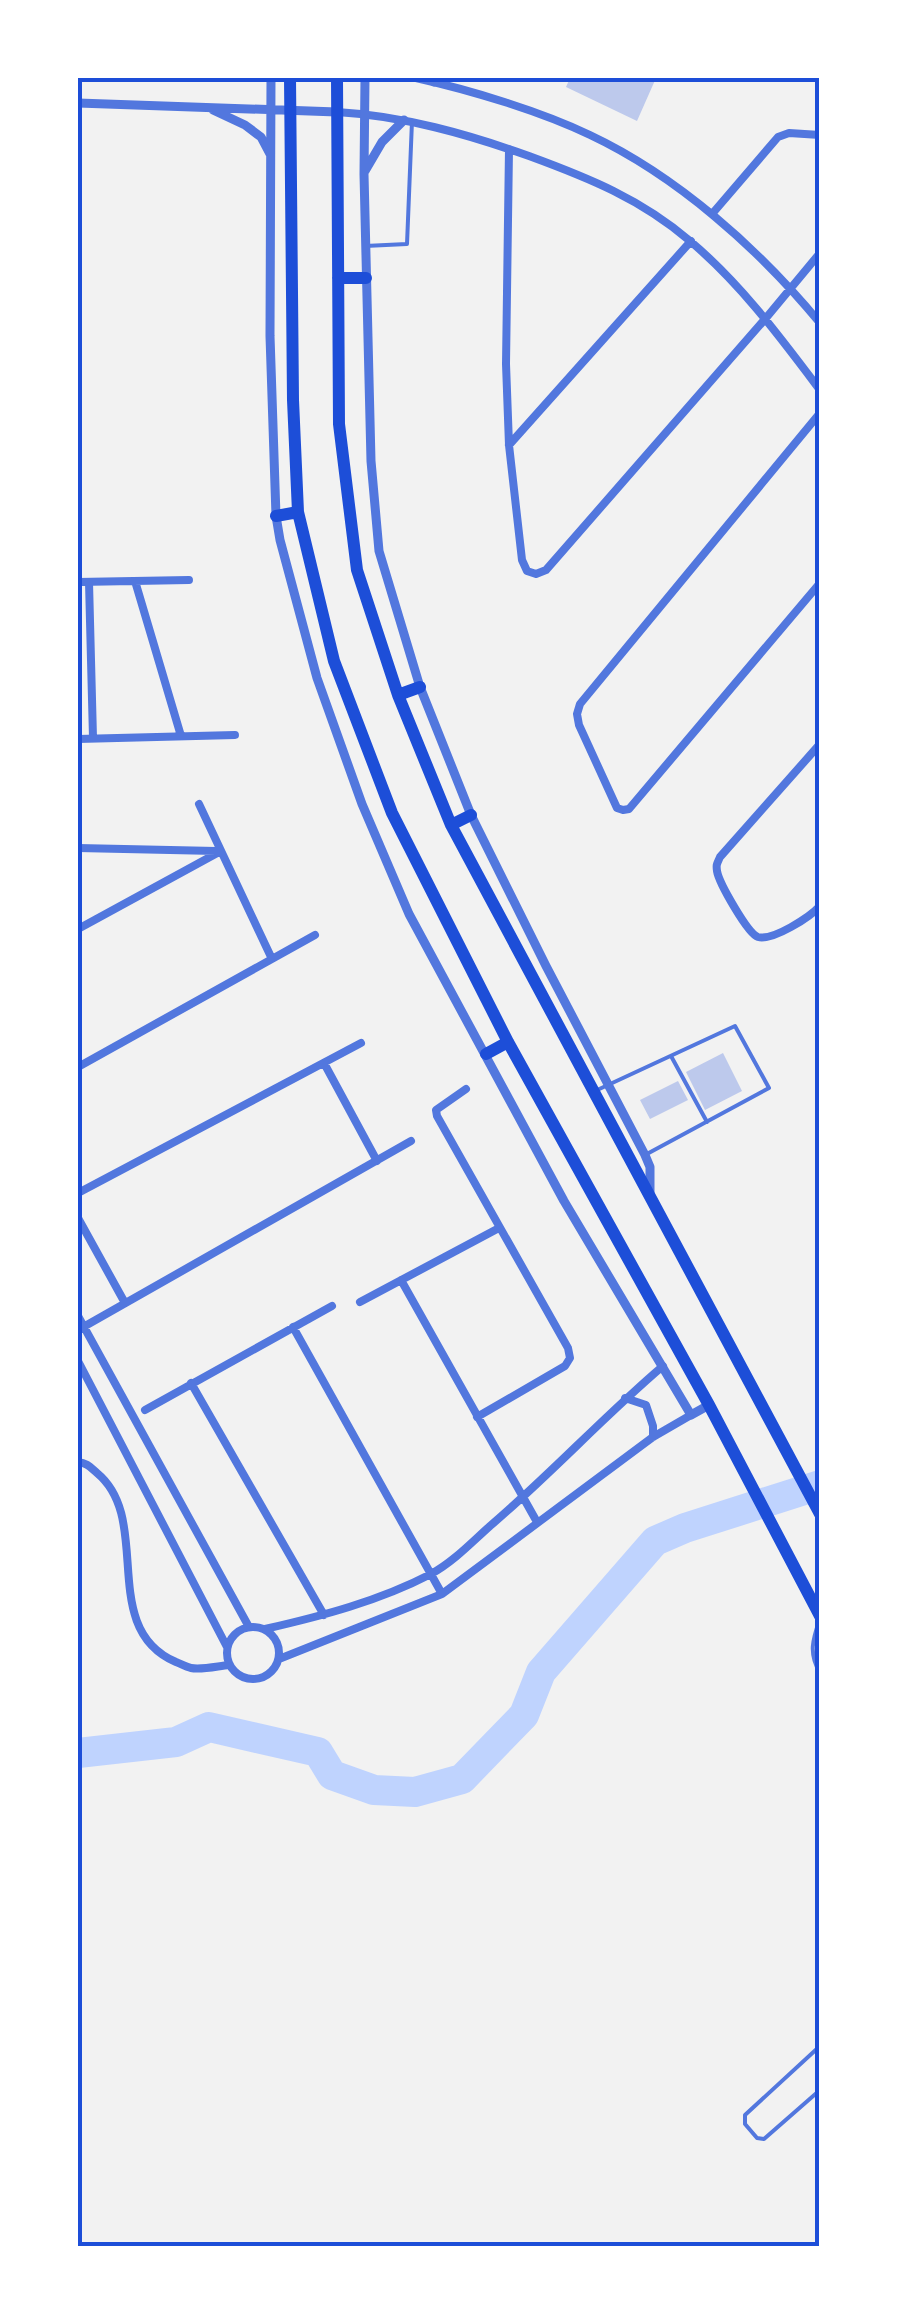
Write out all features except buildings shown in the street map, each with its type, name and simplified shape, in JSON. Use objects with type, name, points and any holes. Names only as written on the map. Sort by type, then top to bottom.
[{"type":"highway","points":[[290,78],[298,512],[334,661],[392,812],[508,1042],[709,1406],[820,1617]]},
{"type":"highway","points":[[337,78],[339,424],[357,570],[398,695],[451,825],[820,1514]]},
{"type":"highway","points":[[338,278],[366,278]]},
{"type":"highway","points":[[276,516],[298,512]]},
{"type":"highway","points":[[398,695],[420,687]]},
{"type":"highway","points":[[451,825],[471,815]]},
{"type":"highway","points":[[486,1054],[508,1042]]},
{"type":"street","points":[[271,78],[270,336],[276,516],[317,678],[362,804],[409,914],[564,1201],[691,1415]]},
{"type":"street","points":[[365,78],[371,461],[379,551],[420,687],[471,815],[646,1155],[650,1200]]},
{"type":"street","points":[[416,78],[511,105],[589,134],[639,162],[712,214],[820,323]]},
{"type":"street","points":[[78,103],[337,112],[408,120],[473,136],[594,180],[651,211],[691,242],[766,318],[820,390]]},
{"type":"street","points":[[206,107],[261,137],[272,158]]},
{"type":"street","points":[[364,174],[382,142],[408,120]]},
{"type":"street","points":[[712,214],[778,137],[789,133],[820,135]]},
{"type":"street","points":[[509,149],[509,444],[522,560],[527,571],[536,574],[546,570],[820,254]]},
{"type":"street","points":[[509,444],[691,242]]},
{"type":"street","points":[[820,412],[580,704],[579,725],[617,808],[629,809],[820,583]]},
{"type":"street","points":[[78,582],[189,580]]},
{"type":"street","points":[[135,581],[181,736]]},
{"type":"street","points":[[89,582],[93,738]]},
{"type":"street","points":[[78,739],[235,735]]},
{"type":"street","points":[[820,744],[716,866],[750,933],[760,938],[798,922],[820,906]]},
{"type":"street","points":[[198,804],[272,959]]},
{"type":"street","points":[[78,848],[220,851]]},
{"type":"street","points":[[78,929],[220,851]]},
{"type":"street","points":[[78,1067],[315,935]]},
{"type":"street","points":[[78,1193],[361,1044]]},
{"type":"street","points":[[324,1063],[376,1161]]},
{"type":"street","points":[[466,1089],[440,1105],[437,1116],[568,1348],[570,1358],[565,1366],[477,1418]]},
{"type":"street","points":[[80,1328],[411,1141]]},
{"type":"street","points":[[78,1218],[125,1303]]},
{"type":"street","points":[[360,1302],[499,1228]]},
{"type":"street","points":[[401,1280],[537,1522]]},
{"type":"street","points":[[145,1410],[332,1306]]},
{"type":"street","points":[[78,1316],[80,1328],[250,1627]]},
{"type":"street","points":[[293,1327],[442,1594]]},
{"type":"street","points":[[78,1361],[227,1647]]},
{"type":"street","points":[[663,1366],[448,1563],[373,1599],[324,1616],[265,1629],[250,1627],[235,1634],[227,1647],[229,1665],[235,1673],[252,1680],[269,1674],[279,1658],[442,1594],[652,1437],[709,1406]]},
{"type":"street","points":[[191,1383],[324,1616]]},
{"type":"street","points":[[625,1398],[646,1405],[653,1426],[652,1437]]},
{"type":"street","points":[[78,1462],[84,1462],[107,1481],[121,1510],[134,1616],[146,1640],[162,1656],[190,1668],[229,1665]]},
{"type":"street","points":[[265,1629],[276,1641],[279,1658]]},
{"type":"lane","points":[[366,246],[407,244],[408,120]]},
{"type":"lane","points":[[593,1092],[735,1026],[769,1088],[646,1155]]},
{"type":"lane","points":[[671,1056],[707,1122]]},
{"type":"lane","points":[[820,1617],[812,1644],[820,1673]]},
{"type":"lane","points":[[820,2046],[746,2115],[745,2124],[757,2138],[764,2139],[820,2090]]},
{"type":"waterway","points":[[78,1753],[176,1742],[209,1727],[318,1752],[332,1775],[374,1790],[415,1792],[462,1779],[524,1715],[541,1672],[655,1541],[820,1485]]}]
